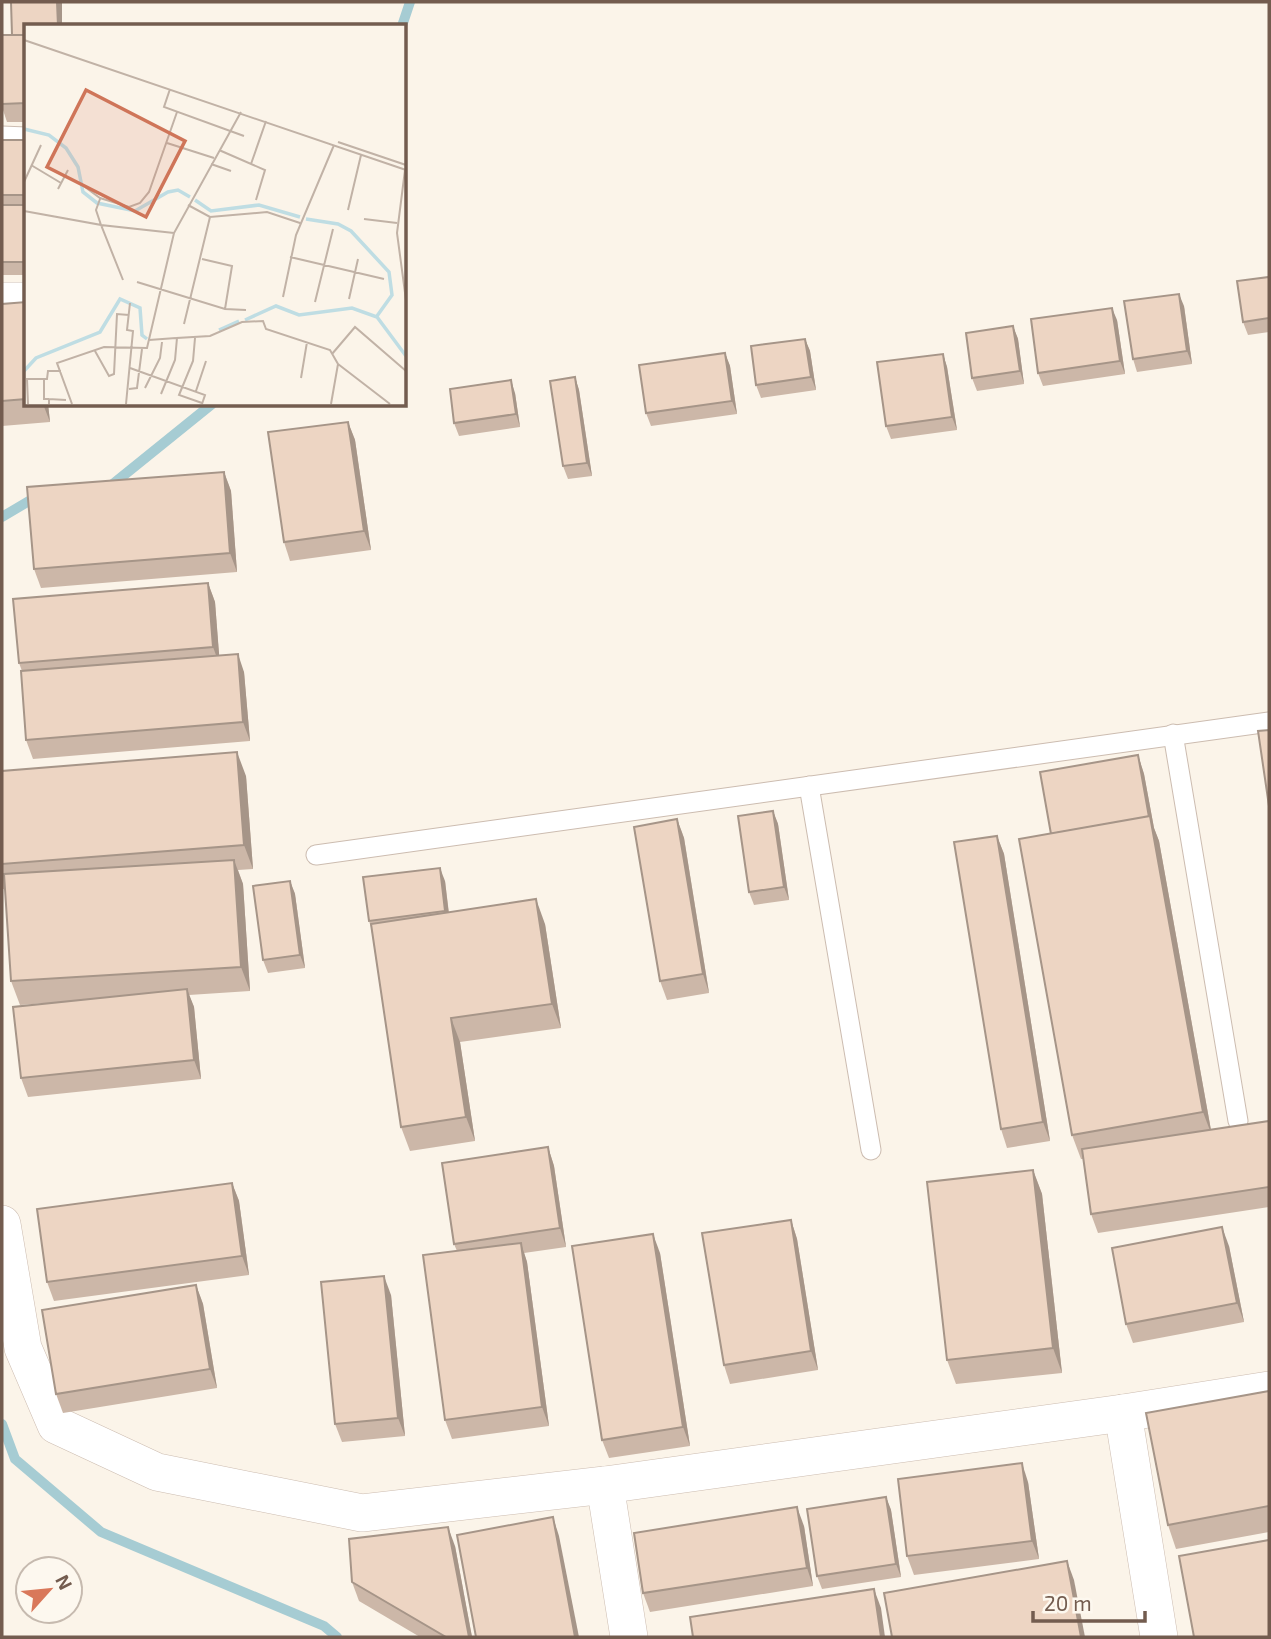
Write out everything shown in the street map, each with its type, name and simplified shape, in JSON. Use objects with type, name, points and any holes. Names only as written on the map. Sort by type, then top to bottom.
[{"type":"street","points":[[2,301],[24,301]]},
{"type":"street","points":[[2,1224],[23,1348],[56,1425],[157,1472],[362,1513],[605,1485],[1269,1390]]},
{"type":"street","points":[[1123,1413],[1159,1637]]},
{"type":"street","points":[[605,1485],[629,1637]]},
{"type":"lane","points":[[2,136],[24,137]]},
{"type":"lane","points":[[316,855],[1269,722]]},
{"type":"lane","points":[[1173,734],[1238,1121]]},
{"type":"lane","points":[[809,786],[871,1150]]},
{"type":"building","points":[[11,2],[57,2],[58,24],[24,24],[24,35],[12,35]]},
{"type":"building","points":[[2,35],[24,35],[24,103],[2,104]]},
{"type":"building","points":[[2,140],[24,140],[24,195],[2,195]]},
{"type":"building","points":[[2,205],[24,205],[24,262],[2,262]]},
{"type":"building","points":[[1269,277],[1269,318],[1243,322],[1237,281]]},
{"type":"building","points":[[1179,294],[1187,351],[1133,359],[1124,301]]},
{"type":"building","points":[[24,302],[24,399],[2,401],[2,304]]},
{"type":"building","points":[[1112,308],[1120,361],[1038,373],[1031,319]]},
{"type":"building","points":[[1013,326],[1020,371],[972,378],[966,333]]},
{"type":"building","points":[[805,339],[811,377],[756,385],[751,346]]},
{"type":"building","points":[[725,353],[732,401],[646,413],[639,365]]},
{"type":"building","points":[[943,354],[952,417],[886,426],[877,362]]},
{"type":"building","points":[[575,377],[587,463],[563,466],[550,381]]},
{"type":"building","points":[[511,380],[516,414],[454,423],[450,389]]},
{"type":"building","points":[[348,422],[364,531],[284,542],[268,432]]},
{"type":"building","points":[[224,472],[230,553],[34,569],[27,487]]},
{"type":"building","points":[[208,583],[213,647],[19,663],[13,599]]},
{"type":"building","points":[[238,654],[243,722],[26,740],[21,671]]},
{"type":"building","points":[[1269,730],[1269,806],[1258,731]]},
{"type":"building","points":[[237,752],[244,845],[2,864],[2,771]]},
{"type":"building","points":[[1138,755],[1149,817],[1051,834],[1040,772]]},
{"type":"building","points":[[773,811],[784,887],[749,892],[738,816]]},
{"type":"building","points":[[1150,816],[1203,1112],[1072,1135],[1019,839]]},
{"type":"building","points":[[677,819],[703,974],[660,981],[634,827]]},
{"type":"building","points":[[997,836],[1043,1122],[1001,1129],[954,842]]},
{"type":"building","points":[[234,860],[241,967],[11,981],[4,874]]},
{"type":"building","points":[[440,868],[445,911],[369,921],[363,877]]},
{"type":"building","points":[[290,881],[300,955],[263,960],[253,886]]},
{"type":"building","points":[[536,899],[552,1004],[451,1018],[466,1117],[401,1127],[371,924]]},
{"type":"building","points":[[187,989],[194,1060],[21,1078],[13,1007]]},
{"type":"building","points":[[1269,1121],[1269,1187],[1091,1214],[1082,1149]]},
{"type":"building","points":[[548,1147],[560,1228],[454,1244],[442,1163]]},
{"type":"building","points":[[1033,1170],[1053,1348],[947,1360],[927,1182]]},
{"type":"building","points":[[232,1183],[242,1256],[47,1282],[37,1209]]},
{"type":"building","points":[[791,1220],[811,1351],[724,1365],[702,1233]]},
{"type":"building","points":[[1222,1227],[1237,1303],[1126,1324],[1112,1248]]},
{"type":"building","points":[[653,1234],[683,1427],[602,1440],[572,1246]]},
{"type":"building","points":[[521,1243],[542,1407],[445,1420],[423,1255]]},
{"type":"building","points":[[384,1276],[398,1418],[335,1424],[321,1282]]},
{"type":"building","points":[[196,1285],[210,1369],[56,1394],[42,1310]]},
{"type":"building","points":[[1269,1391],[1269,1506],[1168,1525],[1146,1413]]},
{"type":"building","points":[[1022,1463],[1032,1541],[907,1556],[898,1479]]},
{"type":"building","points":[[886,1497],[896,1564],[817,1576],[807,1509]]},
{"type":"building","points":[[797,1507],[807,1568],[643,1593],[634,1533]]},
{"type":"building","points":[[553,1517],[575,1637],[476,1637],[457,1535]]},
{"type":"building","points":[[448,1527],[469,1637],[446,1637],[352,1582],[349,1539]]},
{"type":"building","points":[[1269,1540],[1269,1637],[1194,1637],[1179,1556]]},
{"type":"building","points":[[1067,1561],[1081,1637],[892,1637],[884,1593]]},
{"type":"building","points":[[874,1589],[881,1637],[693,1637],[690,1617]]},
{"type":"waterway","points":[[403,24],[410,2]]},
{"type":"waterway","points":[[108,488],[210,406]]},
{"type":"waterway","points":[[2,517],[40,497]]},
{"type":"waterway","points":[[2,1424],[15,1459],[101,1532],[324,1626],[337,1637]]}]
